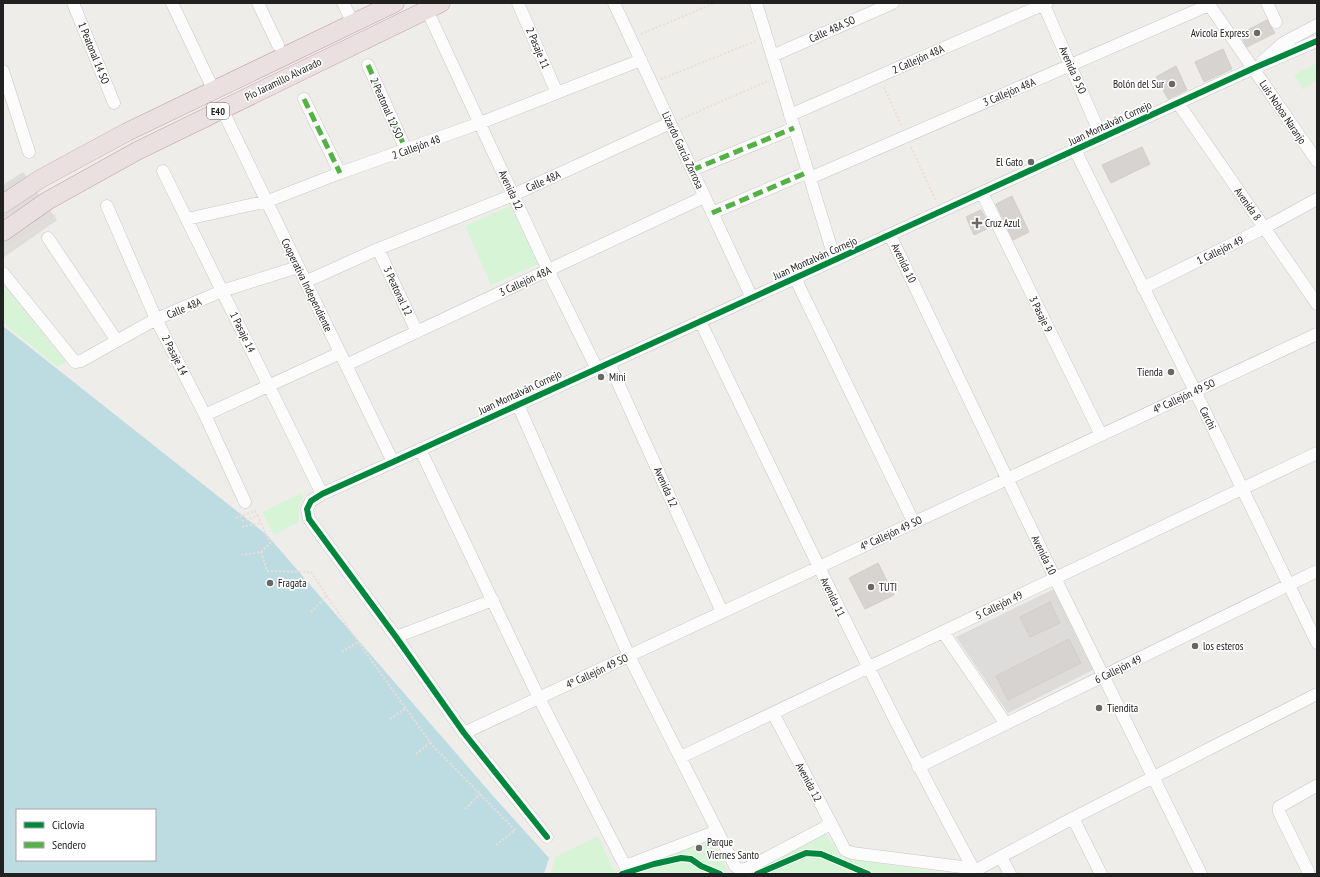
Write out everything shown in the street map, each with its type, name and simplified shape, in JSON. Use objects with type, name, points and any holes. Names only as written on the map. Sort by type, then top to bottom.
[{"type":"highway","name":"Pío Jaramillo Alvarado","points":[[3,204],[40,179],[127,132],[213,89],[395,3]]},
{"type":"highway","name":"Pío Jaramillo Alvarado","points":[[3,232],[47,201],[137,151],[434,7]]},
{"type":"street","name":"1 Peatonal 14 SO","points":[[74,3],[114,102]]},
{"type":"street","points":[[172,3],[213,89]]},
{"type":"street","points":[[258,3],[278,45]]},
{"type":"street","points":[[343,3],[353,23]]},
{"type":"street","name":"2 Pasaje 11","points":[[518,3],[557,93]]},
{"type":"street","name":"Lizardo García Zorrosa","points":[[614,3],[752,298]]},
{"type":"street","points":[[756,3],[835,260]]},
{"type":"street","name":"Calle 48A SO","points":[[772,56],[892,3]]},
{"type":"street","name":"Avenida 9 SO","points":[[1044,3],[1102,138]]},
{"type":"street","name":"2 Callejón 48A","points":[[790,115],[1044,3]]},
{"type":"street","points":[[1267,3],[1276,22]]},
{"type":"street","name":"3 Callejón 48A","points":[[712,214],[1071,65],[1209,4]]},
{"type":"street","name":"Luis Noboa Naranjo","points":[[1209,4],[1316,159]]},
{"type":"street","name":"Avenida 12","points":[[434,7],[480,123],[548,270],[597,369]]},
{"type":"street","name":"Juan Montalván Cornejo","points":[[1254,68],[1283,43],[1317,25]]},
{"type":"street","name":"Juan Montalván Cornejo","points":[[396,637],[309,519],[307,510],[311,501],[322,494],[890,234],[1254,68],[1317,41]]},
{"type":"street","name":"2 Callejón 48","points":[[187,219],[268,201],[340,172],[480,123],[640,60]]},
{"type":"street","name":"2 Peatonal 12 SO","points":[[368,65],[406,150]]},
{"type":"street","points":[[3,71],[29,152]]},
{"type":"street","points":[[304,99],[340,172]]},
{"type":"street","name":"Avenida 8","points":[[1178,103],[1317,304]]},
{"type":"street","name":"Cooperativa Independiente","points":[[222,109],[268,201],[393,462]]},
{"type":"street","name":"Calle 48A","points":[[306,282],[378,250],[513,195],[670,123]]},
{"type":"street","points":[[692,170],[794,128]]},
{"type":"street","name":"Carchi","points":[[1075,150],[1195,391],[1317,643]]},
{"type":"street","name":"1 Pasaje 14","points":[[163,171],[322,494]]},
{"type":"street","name":"3 Pasaje 9","points":[[982,193],[1101,435]]},
{"type":"street","name":"3 Callejón 48A","points":[[346,365],[704,197]]},
{"type":"street","name":"1 Callejón 49","points":[[1143,288],[1264,228],[1317,199]]},
{"type":"street","name":"2 Pasaje 14","points":[[107,206],[156,319],[206,415],[246,502]]},
{"type":"street","name":"Avenida 10","points":[[890,234],[1055,578],[1201,874]]},
{"type":"street","points":[[48,238],[117,341]]},
{"type":"street","name":"3 Peatonal 12","points":[[378,250],[417,332]]},
{"type":"street","name":"Calle 48A","points":[[3,273],[75,362],[81,361],[156,319],[222,291],[298,266]]},
{"type":"street","points":[[795,278],[914,523]]},
{"type":"street","name":"Avenida 11","points":[[700,321],[868,668],[918,767],[974,870]]},
{"type":"street","name":"4º Callejón 49 SO","points":[[464,733],[1317,334]]},
{"type":"street","points":[[206,415],[340,353]]},
{"type":"street","name":"Avenida 12","points":[[609,363],[722,612]]},
{"type":"street","points":[[518,405],[629,656],[735,866],[744,870],[831,824]]},
{"type":"street","points":[[420,449],[539,698],[625,866],[717,831]]},
{"type":"street","name":"5 Callejón 49","points":[[681,757],[1317,453]]},
{"type":"street","name":"6 Callejón 49","points":[[918,767],[1317,571]]},
{"type":"street","points":[[493,600],[396,637],[464,733],[547,837]]},
{"type":"street","points":[[943,632],[1006,724]]},
{"type":"street","points":[[974,870],[1317,694]]},
{"type":"street","name":"Avenida 12","points":[[773,713],[845,850],[852,853],[974,870]]},
{"type":"street","points":[[1309,870],[1279,812],[1279,807],[1316,786]]},
{"type":"street","points":[[1073,818],[1101,874]]},
{"type":"street","points":[[1001,857],[1010,874]]},
{"type":"path","points":[[631,39],[715,3]]},
{"type":"path","points":[[651,83],[766,37]]},
{"type":"path","points":[[670,123],[778,76]]},
{"type":"path","points":[[3,252],[7,250]]},
{"type":"path","points":[[236,518],[255,512],[270,543],[261,552],[242,555]]},
{"type":"path","points":[[242,521],[258,516]]},
{"type":"path","points":[[242,527],[261,523]]},
{"type":"path","points":[[261,552],[267,571],[311,572],[328,595],[358,642],[431,742],[515,830],[495,846]]},
{"type":"path","points":[[311,612],[328,595]]},
{"type":"path","points":[[342,652],[358,642]]},
{"type":"path","points":[[390,719],[406,708]]},
{"type":"path","points":[[416,754],[431,742]]},
{"type":"path","points":[[465,809],[480,794]]},
{"type":"shaded area","points":[[1056,588],[1095,669],[1008,713],[956,637]]},
{"type":"green space","points":[[1317,63],[1317,80],[1303,90],[1294,75]]},
{"type":"green space","points":[[510,206],[538,264],[491,285],[465,226]]},
{"type":"green space","points":[[3,285],[66,362],[58,367],[3,323]]},
{"type":"green space","points":[[302,493],[303,499],[299,506],[299,522],[274,535],[262,512]]},
{"type":"green space","name":"Parque Viernes Santo","points":[[822,830],[842,857],[945,874],[731,874]]},
{"type":"green space","name":"Parque Viernes Santo","points":[[598,836],[614,871],[710,838],[729,874],[551,874],[555,857]]},
{"type":"water","points":[[3,326],[267,535],[494,797],[549,858],[544,874],[3,874]]},
{"type":"pier","points":[[23,172],[57,220],[3,258],[3,185]]},
{"type":"building","name":"Avicola Express","points":[[1267,20],[1275,33],[1247,47],[1240,34]]},
{"type":"building","points":[[1223,49],[1232,69],[1204,82],[1195,62]]},
{"type":"building","name":"Bolón del Sur","points":[[1176,66],[1187,90],[1168,99],[1156,77]]},
{"type":"building","points":[[1142,147],[1150,164],[1111,183],[1102,165]]},
{"type":"building","points":[[1012,196],[1029,232],[1013,240],[996,204]]},
{"type":"building","name":"Cruz Azul","points":[[981,210],[991,227],[974,235],[966,217]]},
{"type":"building","name":"TUTI","points":[[878,563],[894,595],[865,609],[849,578]]},
{"type":"building","points":[[1050,602],[1060,623],[1030,637],[1020,617]]},
{"type":"building","points":[[1069,639],[1081,663],[1008,700],[996,676]]},
{"type":"marked path","points":[[368,65],[406,150]]},
{"type":"marked path","points":[[304,99],[340,173]]},
{"type":"marked path","points":[[692,170],[794,128]]},
{"type":"marked path","points":[[712,213],[808,172]]},
{"type":"cycle path","points":[[547,837],[464,733],[396,637],[309,519],[307,509],[311,501],[322,494],[1254,68],[1317,41]]},
{"type":"cycle path","points":[[757,874],[806,853],[821,854],[868,874]]},
{"type":"cycle path","points":[[622,874],[654,864],[681,858],[691,859],[701,866],[720,874]]},
{"type":"place","name":"Avicola Express","points":[[1257,33]]},
{"type":"place","name":"Bolón del Sur","points":[[1172,84]]},
{"type":"place","name":"El Gato","points":[[1031,162]]},
{"type":"place","name":"Cruz Azul","points":[[977,223]]},
{"type":"place","name":"Tienda","points":[[1171,372]]},
{"type":"place","name":"Mini","points":[[601,377]]},
{"type":"place","name":"Fragata","points":[[270,583]]},
{"type":"place","name":"TUTI","points":[[871,587]]},
{"type":"place","name":"los esteros","points":[[1195,646]]},
{"type":"place","name":"Tiendita","points":[[1099,708]]},
{"type":"place","name":"Parque Viernes Santo","points":[[699,848]]}]
